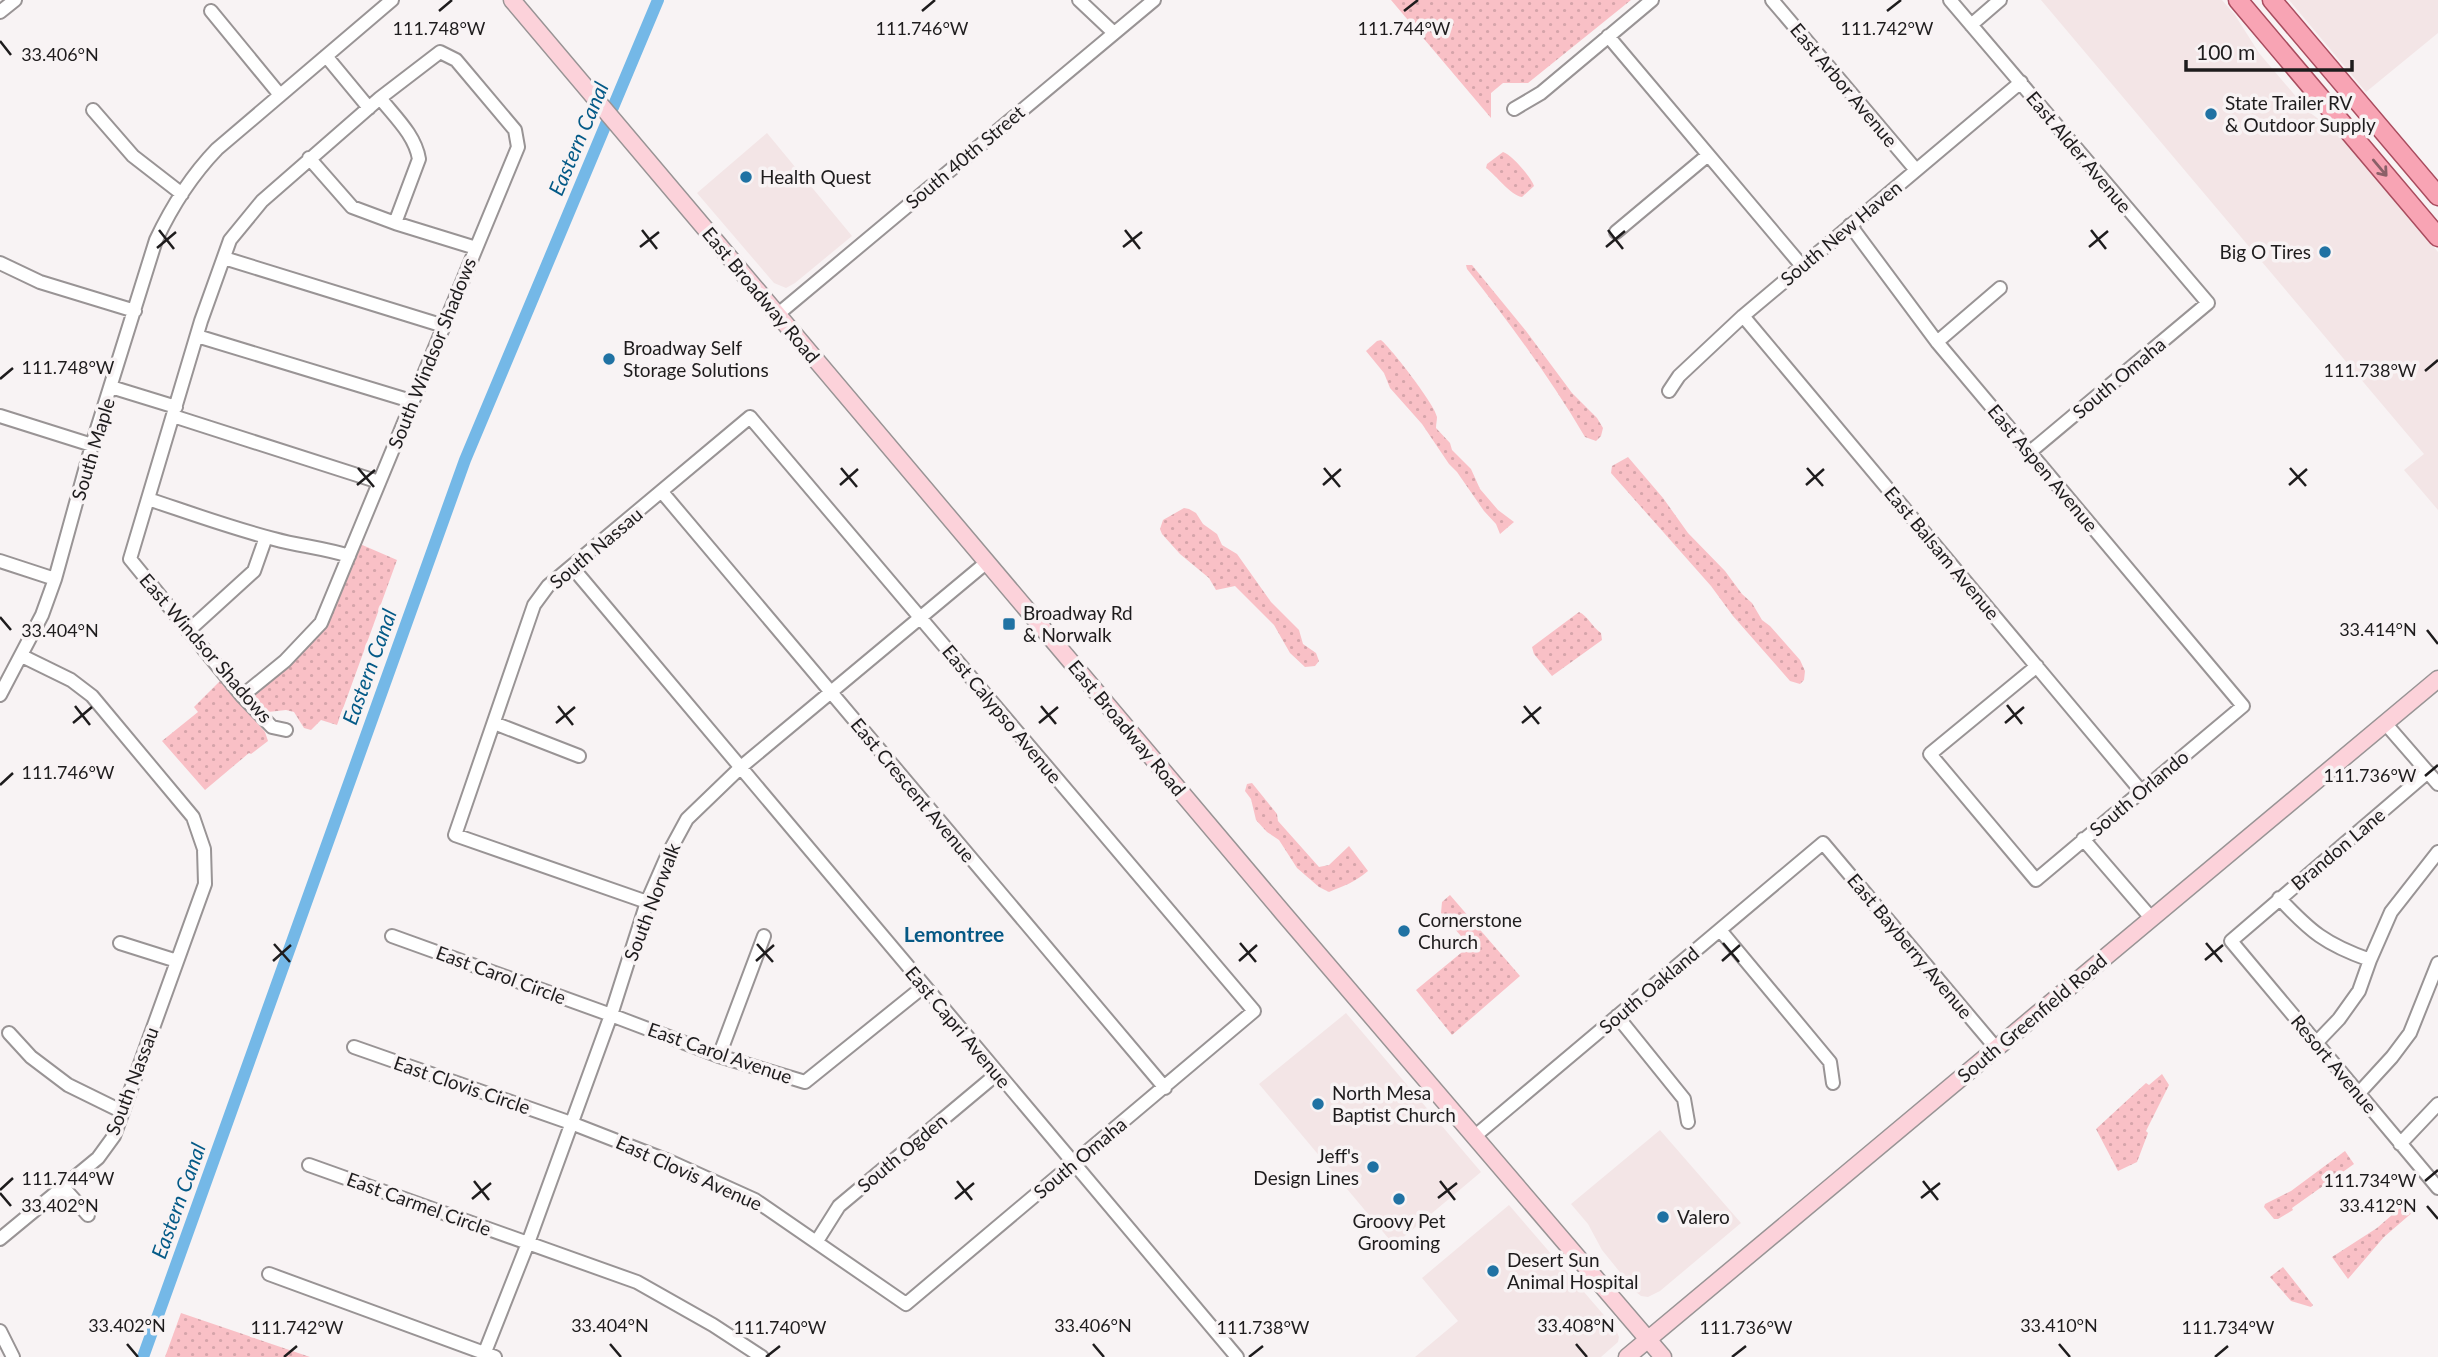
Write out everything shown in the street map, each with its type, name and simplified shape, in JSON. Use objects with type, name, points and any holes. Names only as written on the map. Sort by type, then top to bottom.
[{"type":"main road","name":"East Broadway Road","points":[[512,0],[1664,1357]]},
{"type":"main road","points":[[2238,0],[2438,237]]},
{"type":"main road","points":[[2272,0],[2438,196]]},
{"type":"main road","name":"South Greenfield Road","points":[[1627,1357],[2438,679]]},
{"type":"street","points":[[0,12],[15,0]]},
{"type":"street","name":"South Maple","points":[[0,695],[42,615],[55,579],[92,445],[156,240],[182,194],[216,149],[392,0]]},
{"type":"street","points":[[1079,0],[1114,33]]},
{"type":"street","name":"South 40th Street","points":[[777,315],[1154,0]]},
{"type":"street","points":[[1514,109],[1535,98],[1652,0]]},
{"type":"street","name":"East Arbor Avenue","points":[[1772,0],[1916,170]]},
{"type":"street","name":"East Alder Avenue","points":[[1950,0],[2208,303]]},
{"type":"street","points":[[1971,25],[2000,0]]},
{"type":"street","points":[[211,11],[280,95]]},
{"type":"street","points":[[1608,36],[1802,265]]},
{"type":"street","name":"South Windsor Shadows","points":[[242,696],[285,661],[321,623],[517,147],[518,137],[515,130],[456,60],[440,52],[380,98]]},
{"type":"street","points":[[326,57],[369,108]]},
{"type":"street","name":"South New Haven","points":[[1669,391],[1679,376],[1743,316],[2021,82]]},
{"type":"street","points":[[349,556],[326,548],[295,545],[266,537],[148,499],[197,336],[230,240],[262,201],[380,98],[418,148],[419,159],[395,223]]},
{"type":"street","points":[[93,110],[133,156],[182,194]]},
{"type":"street","points":[[1616,232],[1708,155]]},
{"type":"street","points":[[309,158],[352,207],[476,248]]},
{"type":"street","name":"East Aspen Avenue","points":[[1850,225],[1937,342],[2243,706]]},
{"type":"street","points":[[224,258],[444,326]]},
{"type":"street","points":[[0,263],[40,282],[135,311]]},
{"type":"street","points":[[1937,342],[2000,288]]},
{"type":"street","name":"South Omaha","points":[[2030,452],[2208,303]]},
{"type":"street","name":"East Balsam Avenue","points":[[1743,316],[2141,791]]},
{"type":"street","points":[[197,336],[411,401]]},
{"type":"street","points":[[111,387],[379,482]]},
{"type":"street","points":[[0,416],[92,445]]},
{"type":"street","name":"South Nassau","points":[[648,902],[455,835],[534,605],[548,586],[750,417]]},
{"type":"street","name":"East Calypso Avenue","points":[[750,417],[1254,1011]]},
{"type":"street","name":"East Crescent Avenue","points":[[662,492],[1165,1088]]},
{"type":"street","name":"East Windsor Shadows","points":[[148,499],[130,559],[242,696],[272,727],[286,730]]},
{"type":"street","points":[[188,631],[254,571],[266,537]]},
{"type":"street","points":[[0,561],[55,579]]},
{"type":"street","name":"South Norwalk","points":[[488,1356],[611,1015],[648,902],[668,854],[687,819],[741,767],[987,562]]},
{"type":"street","name":"East Capri Avenue","points":[[572,566],[923,987],[1237,1357]]},
{"type":"street","name":"South Nassau","points":[[2,1234],[98,1158],[114,1136],[205,884],[204,849],[193,817],[92,696],[71,680],[22,656]]},
{"type":"street","name":"South Orlando","points":[[2037,666],[1930,754],[2036,880],[2243,706]]},
{"type":"street","points":[[494,723],[579,756]]},
{"type":"street","points":[[2385,723],[2438,784]]},
{"type":"street","name":"Brandon Lane","points":[[2231,941],[2428,772]]},
{"type":"street","points":[[2083,839],[2152,919]]},
{"type":"street","name":"South Oakland","points":[[1475,1136],[1823,844]]},
{"type":"street","name":"East Bayberry Avenue","points":[[1823,844],[1996,1048]]},
{"type":"street","points":[[2316,1043],[2339,1019],[2359,991],[2391,912],[2438,852]]},
{"type":"street","name":"Brandon Lane","points":[[2279,898],[2311,932],[2344,951],[2370,960]]},
{"type":"street","points":[[1720,930],[1829,1062],[1833,1083]]},
{"type":"street","name":"East Carol Circle","points":[[392,936],[611,1015]]},
{"type":"street","points":[[719,1056],[764,936]]},
{"type":"street","name":"Resort Avenue","points":[[2231,941],[2438,1188]]},
{"type":"street","points":[[120,943],[177,961]]},
{"type":"street","points":[[2359,1093],[2410,1033],[2438,963]]},
{"type":"street","name":"East Carol Avenue","points":[[611,1015],[719,1056],[805,1082],[923,987]]},
{"type":"street","name":"South Omaha","points":[[906,1304],[1254,1011]]},
{"type":"street","points":[[1617,1016],[1684,1099],[1688,1122]]},
{"type":"street","points":[[9,1033],[31,1057],[68,1085],[123,1112]]},
{"type":"street","name":"East Clovis Circle","points":[[354,1047],[571,1123]]},
{"type":"street","name":"South Ogden","points":[[817,1241],[839,1206],[998,1073]]},
{"type":"street","points":[[2400,1143],[2438,1104]]},
{"type":"street","name":"East Clovis Avenue","points":[[571,1123],[671,1162],[755,1200],[906,1304]]},
{"type":"street","name":"East Carmel Circle","points":[[309,1165],[637,1282],[713,1325],[762,1357]]},
{"type":"street","points":[[63,1187],[88,1215]]},
{"type":"street","points":[[269,1274],[488,1356]]},
{"type":"street","points":[[0,1331],[13,1357]]},
{"type":"shaded area","points":[[1391,0],[1631,0],[1528,83],[1503,83],[1491,93],[1491,118]]},
{"type":"shaded area","points":[[2041,0],[2222,0],[2259,53],[2309,112],[2339,134],[2438,252],[2438,510],[2404,470],[2424,454]]},
{"type":"shaded area","points":[[2289,0],[2438,0],[2438,33],[2366,92]]},
{"type":"shaded area","points":[[767,133],[852,236],[786,288],[774,283],[697,193]]},
{"type":"shaded area","points":[[1503,152],[1520,166],[1534,186],[1522,197],[1508,189],[1486,168],[1487,164]]},
{"type":"shaded area","points":[[1466,265],[1472,265],[1572,393],[1597,418],[1603,428],[1596,441],[1585,437],[1544,372]]},
{"type":"shaded area","points":[[1381,340],[1429,401],[1437,417],[1436,428],[1450,443],[1452,450],[1471,469],[1480,489],[1498,510],[1514,522],[1500,534],[1496,524],[1422,424],[1390,388],[1384,373],[1366,351]]},
{"type":"shaded area","points":[[1628,457],[1688,533],[1725,571],[1752,603],[1762,620],[1800,660],[1805,671],[1804,680],[1800,684],[1790,681],[1611,473],[1612,466]]},
{"type":"shaded area","points":[[1184,508],[1196,513],[1203,524],[1217,534],[1222,545],[1237,554],[1271,602],[1299,630],[1303,644],[1316,653],[1319,661],[1315,666],[1305,667],[1290,653],[1274,625],[1235,586],[1216,590],[1209,578],[1180,554],[1162,534],[1160,529],[1163,520]]},
{"type":"shaded area","points":[[360,544],[397,560],[337,725],[321,720],[311,730],[304,728],[294,712],[268,712],[253,695],[312,643],[331,617]]},
{"type":"shaded area","points":[[1579,612],[1601,633],[1602,640],[1552,676],[1534,654],[1532,647]]},
{"type":"shaded area","points":[[221,680],[265,732],[268,741],[249,753],[205,790],[162,741],[198,712],[194,707]]},
{"type":"shaded area","points":[[1252,783],[1277,814],[1278,821],[1319,867],[1329,865],[1349,846],[1368,871],[1354,881],[1329,892],[1319,887],[1297,868],[1279,840],[1256,820],[1251,799],[1245,791],[1247,784]]},
{"type":"shaded area","points":[[1450,895],[1520,976],[1452,1035],[1416,990],[1467,948],[1467,943],[1441,913],[1442,902]]},
{"type":"shaded area","points":[[1346,1013],[1481,1172],[1394,1245],[1259,1084]]},
{"type":"shaded area","points":[[2162,1074],[2169,1085],[2146,1131],[2148,1133],[2137,1162],[2118,1171],[2096,1129],[2146,1083],[2149,1085]]},
{"type":"shaded area","points":[[1660,1130],[1741,1223],[1660,1291],[1648,1297],[1636,1292],[1602,1250],[1588,1224],[1571,1204]]},
{"type":"shaded area","points":[[2345,1151],[2354,1164],[2292,1208],[2293,1210],[2274,1219],[2264,1207],[2291,1191]]},
{"type":"shaded area","points":[[2407,1202],[2414,1211],[2384,1237],[2348,1279],[2332,1257],[2377,1228]]},
{"type":"shaded area","points":[[1509,1205],[1615,1328],[1618,1342],[1601,1357],[1415,1357],[1458,1321],[1422,1278]]},
{"type":"shaded area","points":[[2283,1267],[2313,1305],[2311,1307],[2291,1301],[2270,1277]]},
{"type":"shaded area","points":[[181,1313],[310,1357],[165,1357]]},
{"type":"waterway","name":"Eastern Canal","points":[[143,1357],[465,460],[658,0]]},
{"type":"place","name":"State Trailer RV & Outdoor Supply","points":[[2211,114]]},
{"type":"place","name":"Health Quest","points":[[746,177]]},
{"type":"place","name":"Big O Tires","points":[[2325,252]]},
{"type":"place","name":"Broadway Self Storage Solutions","points":[[609,359]]},
{"type":"place","name":"Broadway Rd & Norwalk","points":[[1009,624]]},
{"type":"place","name":"Cornerstone Church","points":[[1404,931]]},
{"type":"place","name":"North Mesa Baptist Church","points":[[1318,1104]]},
{"type":"place","name":"Jeff's Design Lines","points":[[1373,1167]]},
{"type":"place","name":"Groovy Pet Grooming","points":[[1399,1199]]},
{"type":"place","name":"Valero","points":[[1663,1217]]},
{"type":"place","name":"Desert Sun Animal Hospital","points":[[1493,1271]]},
{"type":"district","name":"Lemontree","points":[[954,935]]}]
